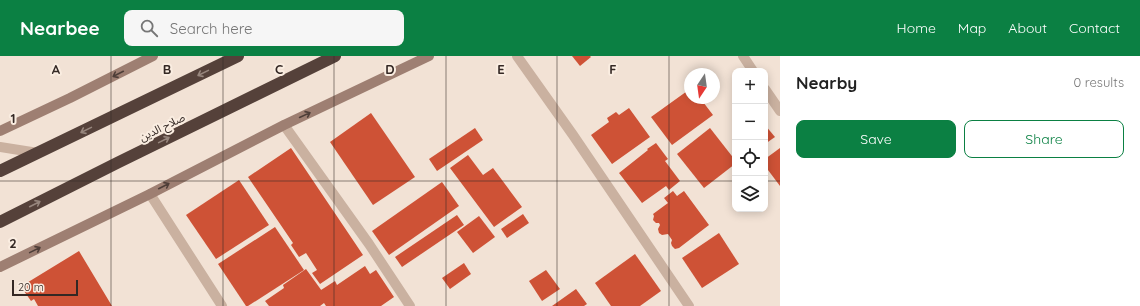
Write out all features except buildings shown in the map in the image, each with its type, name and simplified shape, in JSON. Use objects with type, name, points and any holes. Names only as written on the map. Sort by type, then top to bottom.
[{"type":"highway","points":[[0,171],[238,56]]},
{"type":"highway","name":"صلاح الدين","points":[[0,222],[335,56]]},
{"type":"main road","points":[[0,131],[153,56]]},
{"type":"main road","points":[[0,267],[150,194],[284,125],[429,56]]},
{"type":"street","points":[[517,56],[573,135],[689,306]]},
{"type":"street","points":[[743,56],[751,68]]},
{"type":"street","points":[[768,94],[780,112]]},
{"type":"street","points":[[284,125],[369,244],[410,306]]},
{"type":"street","points":[[0,147],[38,153]]},
{"type":"street","points":[[150,194],[222,306]]}]
